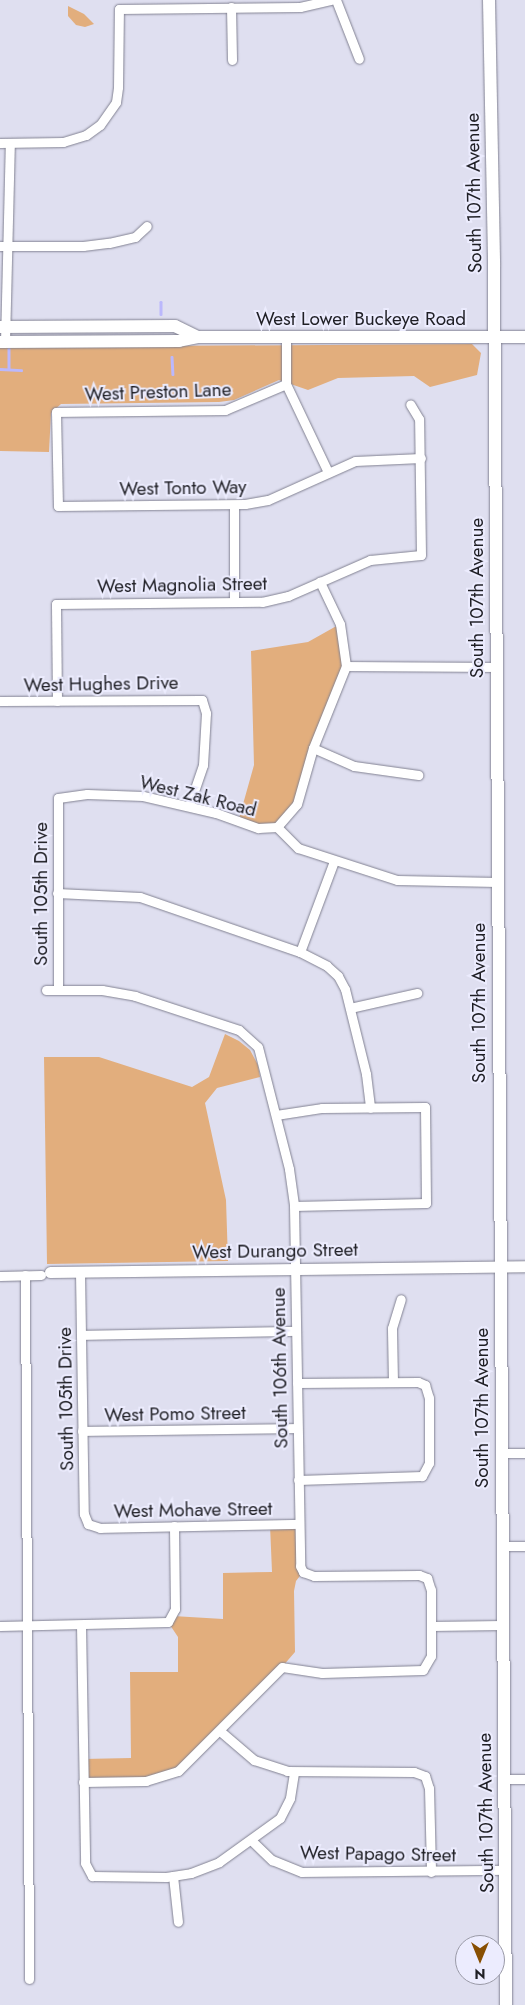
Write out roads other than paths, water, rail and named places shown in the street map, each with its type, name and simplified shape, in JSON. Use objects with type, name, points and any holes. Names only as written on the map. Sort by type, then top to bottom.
[{"type":"main road","name":"South 107th Avenue","points":[[489,0],[494,337],[506,2005]]},
{"type":"main road","name":"West Lower Buckeye Road","points":[[3,327],[175,326],[198,337]]},
{"type":"main road","name":"West Lower Buckeye Road","points":[[2,342],[179,341],[198,337],[286,339],[525,337]]},
{"type":"street","points":[[2,342],[5,143],[63,142],[86,135],[100,125],[116,102],[118,87],[119,9],[175,4],[231,7],[300,7],[331,0]]},
{"type":"street","points":[[336,0],[359,59]]},
{"type":"street","points":[[231,7],[232,60]]},
{"type":"street","points":[[4,246],[83,246],[109,243],[135,236],[148,226]]},
{"type":"street","points":[[286,339],[286,384],[328,472]]},
{"type":"street","name":"West Preston Lane","points":[[58,506],[56,412],[225,410],[286,384]]},
{"type":"street","points":[[410,404],[420,419],[421,458]]},
{"type":"street","name":"West Tonto Way","points":[[58,506],[234,506],[268,500],[328,472],[370,458],[421,458]]},
{"type":"street","name":"West Magnolia Street","points":[[57,701],[56,604],[234,602],[277,599],[370,560],[421,555],[421,458]]},
{"type":"street","points":[[234,506],[234,602]]},
{"type":"street","points":[[277,827],[297,804],[313,748],[346,666],[340,624],[320,582]]},
{"type":"street","points":[[346,666],[496,667]]},
{"type":"street","name":"West Hughes Drive","points":[[0,701],[202,700],[206,713],[203,765],[189,806]]},
{"type":"street","points":[[313,748],[354,766],[418,775]]},
{"type":"street","name":"West Zak Road","points":[[58,798],[115,794],[189,806],[258,828],[277,827],[298,848],[397,880],[497,882]]},
{"type":"street","name":"South 105th Drive","points":[[58,798],[58,990]]},
{"type":"street","points":[[300,952],[334,861]]},
{"type":"street","points":[[57,893],[140,897],[300,952],[333,970],[342,982],[350,1008],[366,1074],[370,1108]]},
{"type":"street","points":[[46,990],[58,990]]},
{"type":"street","name":"South 106th Avenue","points":[[58,990],[102,990],[135,996],[239,1030],[258,1047],[289,1169],[294,1206],[300,1562],[304,1572],[314,1576],[414,1574],[427,1578],[430,1586],[431,1626]]},
{"type":"street","points":[[350,1008],[417,993]]},
{"type":"street","points":[[276,1115],[311,1109],[425,1107],[426,1203],[294,1206]]},
{"type":"street","name":"West Durango Street","points":[[0,1276],[80,1272],[525,1266]]},
{"type":"street","name":"South 105th Drive","points":[[80,1272],[84,1514],[88,1524]]},
{"type":"street","points":[[25,1276],[29,1979]]},
{"type":"street","points":[[393,1382],[392,1328],[401,1299]]},
{"type":"street","points":[[81,1335],[296,1331]]},
{"type":"street","points":[[297,1383],[418,1382],[425,1385],[429,1398],[429,1463],[425,1474],[414,1478],[298,1480]]},
{"type":"street","name":"West Pomo Street","points":[[82,1431],[297,1428]]},
{"type":"street","points":[[501,1453],[525,1453]]},
{"type":"street","name":"West Mohave Street","points":[[88,1524],[100,1528],[299,1524]]},
{"type":"street","points":[[0,1626],[161,1624],[171,1620],[175,1609],[174,1526]]},
{"type":"street","points":[[502,1546],[525,1546]]},
{"type":"street","points":[[81,1625],[85,1863],[89,1874],[101,1878],[173,1876],[210,1867],[275,1824],[284,1812],[290,1798],[294,1772]]},
{"type":"street","points":[[83,1782],[163,1778],[189,1763],[282,1667],[322,1673],[414,1671],[426,1668],[431,1656],[431,1626],[502,1625]]},
{"type":"street","points":[[220,1731],[254,1760],[294,1772],[414,1772],[425,1776],[429,1788],[431,1872]]},
{"type":"street","points":[[504,1779],[525,1779]]},
{"type":"street","name":"West Papago Street","points":[[252,1841],[272,1860],[302,1872],[506,1870]]},
{"type":"street","points":[[173,1876],[178,1922]]},
{"type":"waterway","points":[[161,302],[161,314]]},
{"type":"waterway","points":[[9,349],[9,369]]},
{"type":"waterway","points":[[172,357],[173,374]]},
{"type":"waterway","points":[[0,369],[21,370]]}]
